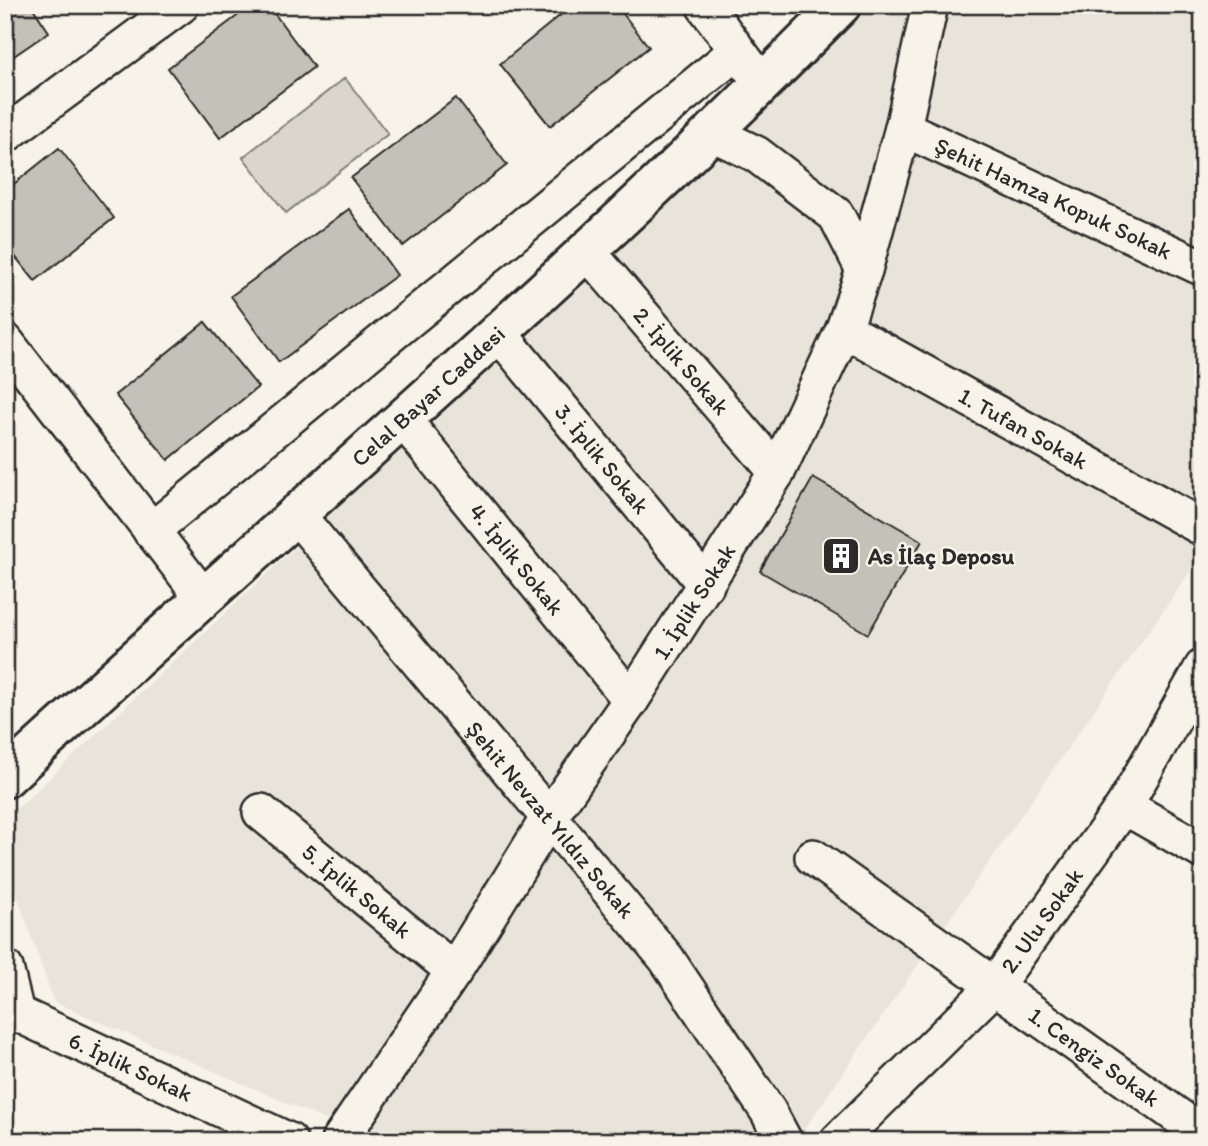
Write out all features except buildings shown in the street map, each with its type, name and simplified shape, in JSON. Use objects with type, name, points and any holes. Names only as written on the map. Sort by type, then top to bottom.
[{"type":"main road","name":"Celal Bayar Caddesi","points":[[5,778],[587,251],[762,85],[841,5]]},
{"type":"street","points":[[5,135],[181,5]]},
{"type":"street","points":[[704,5],[762,85]]},
{"type":"street","name":"1. İplik Sokak","points":[[339,1141],[454,971],[548,819],[631,700],[777,472],[844,329],[864,270],[903,128],[930,5]]},
{"type":"street","points":[[151,531],[737,51]]},
{"type":"street","name":"Şehit Hamza Kopuk Sokak","points":[[903,128],[1203,268]]},
{"type":"street","points":[[712,133],[756,154],[836,215],[864,270]]},
{"type":"street","name":"2. İplik Sokak","points":[[587,251],[777,472]]},
{"type":"street","name":"1. Tufan Sokak","points":[[844,329],[1203,528]]},
{"type":"street","name":"3. İplik Sokak","points":[[498,332],[706,585]]},
{"type":"street","points":[[5,341],[202,597]]},
{"type":"street","name":"4. İplik Sokak","points":[[402,418],[631,700]]},
{"type":"street","name":"Şehit Nevzat Yıldız Sokak","points":[[295,513],[666,958],[768,1111],[784,1141]]},
{"type":"street","name":"2. Ulu Sokak","points":[[838,1141],[994,987],[1124,806],[1203,667]]},
{"type":"street","points":[[1124,806],[1203,851]]},
{"type":"street","name":"5. İplik Sokak","points":[[261,812],[454,971]]},
{"type":"street","name":"1. Cengiz Sokak","points":[[813,857],[1203,1134]]},
{"type":"street","name":"6. İplik Sokak","points":[[5,968],[11,1023],[289,1141]]},
{"type":"shaded area","points":[[873,5],[1203,5],[1203,553],[796,1141],[326,1141],[333,1123],[54,1002],[5,860],[5,820]]},
{"type":"shaded area","points":[[345,78],[388,134],[286,213],[243,157]]},
{"type":"place","name":"As İlaç Deposu","points":[[841,556]]}]
